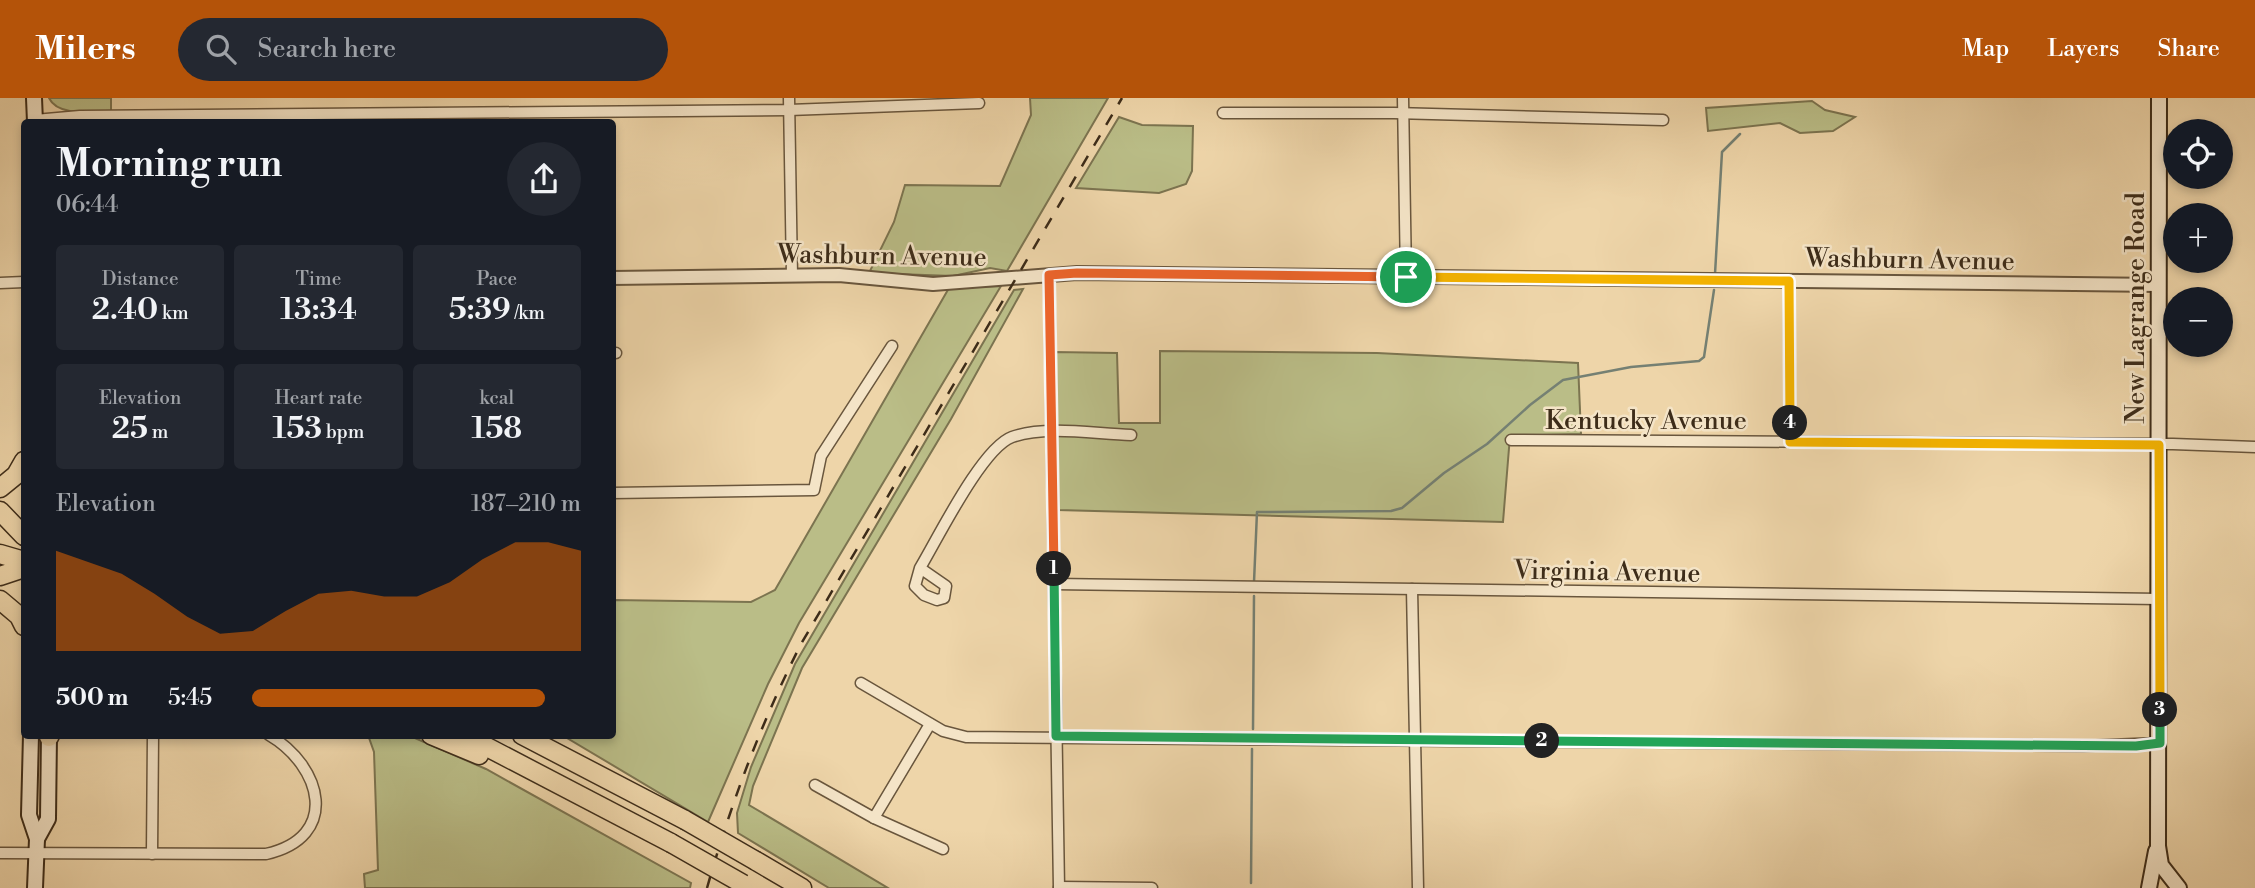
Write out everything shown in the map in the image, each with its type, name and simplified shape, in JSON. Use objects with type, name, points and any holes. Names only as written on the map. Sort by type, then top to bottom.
[{"type":"highway","points":[[0,488],[16,475],[21,466]]},
{"type":"highway","points":[[0,511],[21,533]]},
{"type":"highway","points":[[0,528],[21,535]]},
{"type":"highway","points":[[0,554],[21,560]]},
{"type":"highway","points":[[0,576],[21,569]]},
{"type":"highway","points":[[0,600],[21,620]]},
{"type":"highway","points":[[440,739],[614,813]]},
{"type":"highway","points":[[472,739],[671,843],[747,886]]},
{"type":"highway","points":[[530,739],[685,820],[802,888]]},
{"type":"highway","points":[[545,739],[625,789]]},
{"type":"main road","points":[[34,98],[35,119]]},
{"type":"main road","name":"New Lagrange Road","points":[[2159,98],[2158,846],[2161,865],[2174,888]]},
{"type":"main road","points":[[36,888],[37,846],[48,819],[45,739]]},
{"type":"main road","points":[[2149,888],[2158,846]]},
{"type":"street","points":[[789,98],[792,276]]},
{"type":"street","points":[[1403,98],[1406,277]]},
{"type":"street","points":[[53,119],[80,116],[280,118],[789,110],[979,103]]},
{"type":"street","points":[[1223,113],[1663,120]]},
{"type":"street","name":"Washburn Avenue","points":[[616,278],[839,275],[933,284],[1077,273],[2159,285]]},
{"type":"street","points":[[1049,275],[1059,887],[1152,888]]},
{"type":"street","points":[[1789,281],[1790,442]]},
{"type":"street","points":[[0,283],[21,282]]},
{"type":"street","points":[[616,493],[814,490],[821,456],[891,346]]},
{"type":"street","points":[[920,568],[997,446],[1016,436],[1051,433],[1131,435]]},
{"type":"street","name":"Kentucky Avenue","points":[[1511,440],[2255,447]]},
{"type":"street","name":"Virginia Avenue","points":[[1054,584],[2160,598]]},
{"type":"street","points":[[1412,589],[1418,888]]},
{"type":"street","points":[[861,683],[930,724],[950,734],[967,737],[2069,746],[2160,743]]},
{"type":"street","points":[[874,818],[930,724]]},
{"type":"street","points":[[152,854],[153,739]]},
{"type":"street","points":[[0,853],[37,846],[152,854],[266,854],[289,847],[304,836],[316,808],[314,786],[300,761],[274,739]]},
{"type":"street","points":[[814,785],[874,818],[943,849]]},
{"type":"green space","points":[[49,98],[111,98],[111,111],[68,110],[53,104]]},
{"type":"green space","points":[[1030,98],[1108,98],[1007,271],[990,268],[953,276],[869,273],[894,222],[905,185],[1000,186],[1031,115]]},
{"type":"green space","points":[[1812,101],[1825,110],[1855,117],[1833,131],[1800,133],[1780,123],[1708,131],[1706,108]]},
{"type":"green space","points":[[1119,117],[1142,125],[1193,126],[1192,171],[1186,184],[1159,193],[1076,188]]},
{"type":"green space","points":[[1001,286],[799,623],[768,684],[708,822],[569,739],[616,739],[616,600],[751,602],[775,590],[949,288]]},
{"type":"green space","points":[[1023,289],[951,419],[802,668],[753,786],[749,805],[888,888],[829,888],[738,833],[737,813],[751,767],[795,664],[1014,290]]},
{"type":"green space","points":[[1160,351],[1377,353],[1578,363],[1581,434],[1510,436],[1503,522],[1058,510],[1055,352],[1117,353],[1119,423],[1160,423]]},
{"type":"green space","points":[[369,739],[417,739],[486,769],[691,883],[690,888],[365,888],[364,874],[378,870],[374,752]]},
{"type":"waterway","points":[[1715,274],[1722,152],[1740,134]]},
{"type":"waterway","points":[[1254,582],[1257,512],[1391,511],[1402,508],[1444,473],[1487,444],[1530,405],[1563,380],[1631,367],[1699,361],[1704,357],[1714,290]]},
{"type":"waterway","points":[[1253,729],[1254,596]]},
{"type":"waterway","points":[[1251,883],[1252,749]]},
{"type":"railway","points":[[707,888],[748,764],[801,644],[1122,98]]},
{"type":"route","points":[[1077,273],[1406,277],[1789,281],[1790,442],[2159,445],[2160,743],[2083,746],[1056,736],[1049,275],[1077,273]]}]
